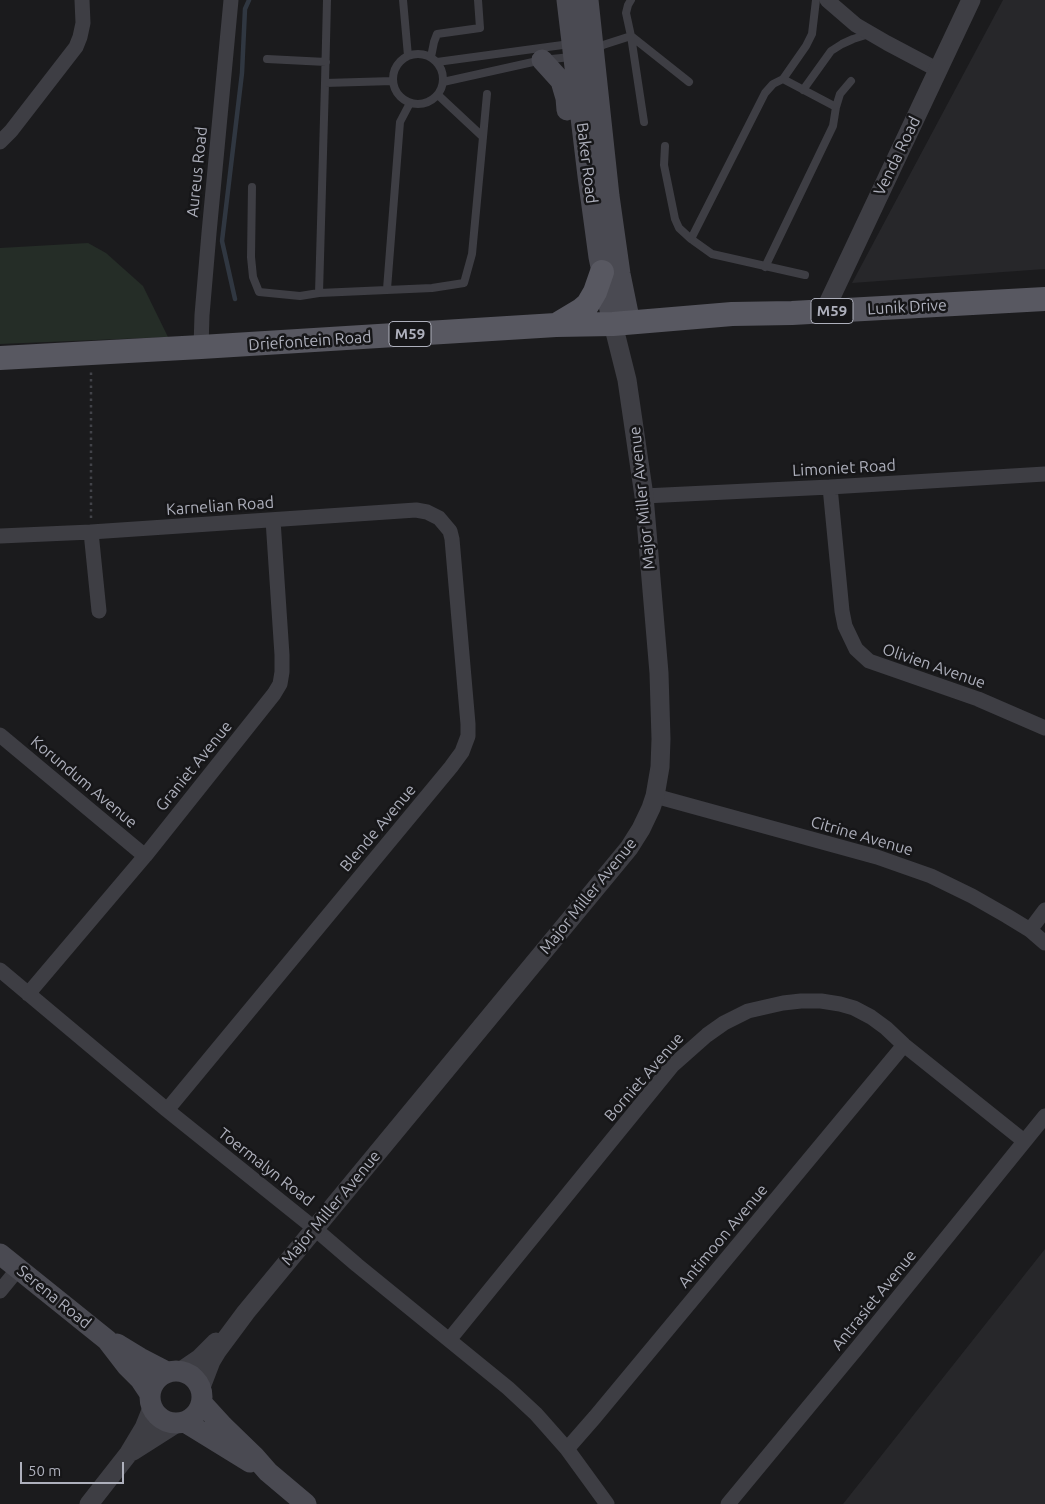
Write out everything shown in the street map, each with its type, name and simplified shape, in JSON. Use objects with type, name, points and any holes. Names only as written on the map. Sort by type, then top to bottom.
[{"type":"main road","name":"Baker Road","points":[[567,0],[585,48],[620,274],[621,323]]},
{"type":"main road","name":"Baker Road","points":[[588,0],[585,48],[588,176],[602,272],[621,323]]},
{"type":"main road","points":[[542,60],[561,81],[566,98],[573,147],[588,176]]},
{"type":"main road","points":[[556,325],[588,304],[596,292],[602,272]]},
{"type":"main road","name":"Lunik Drive","points":[[621,323],[732,314],[824,312],[1045,299]]},
{"type":"main road","name":"Driefontein Road","points":[[0,358],[556,325],[621,323]]},
{"type":"main road","name":"Serena Road","points":[[0,1254],[107,1340],[127,1366],[140,1379],[151,1401]]},
{"type":"main road","name":"Serena Road","points":[[107,1340],[140,1358],[174,1371]]},
{"type":"main road","points":[[268,1472],[181,1423],[162,1419],[151,1401],[153,1384],[159,1377],[174,1371],[189,1374],[196,1379],[202,1395],[223,1426],[241,1442],[268,1472],[306,1504]]},
{"type":"main road","points":[[181,1423],[196,1414],[202,1395]]},
{"type":"street","points":[[0,142],[11,131],[76,47],[83,23],[82,0]]},
{"type":"street","name":"Aureus Road","points":[[201,347],[209,233],[231,0]]},
{"type":"street","points":[[828,0],[871,34],[938,70]]},
{"type":"street","name":"Venda Road","points":[[824,312],[971,0]]},
{"type":"street","name":"Major Miller Avenue","points":[[202,1395],[211,1361],[246,1312],[629,848],[641,829],[655,796],[661,739],[658,673],[644,496],[627,380],[621,323]]},
{"type":"street","name":"Limoniet Road","points":[[644,496],[1045,474]]},
{"type":"street","name":"Olivien Avenue","points":[[830,487],[842,611],[845,626],[852,643],[862,656],[869,662],[978,699],[1045,728]]},
{"type":"street","name":"Karnelian Road","points":[[0,536],[91,532],[416,510],[427,512],[440,518]]},
{"type":"street","name":"Blende Avenue","points":[[167,1110],[445,775],[462,752],[468,736],[468,724],[452,539],[450,531],[440,518]]},
{"type":"street","name":"Graniet Avenue","points":[[28,994],[145,856],[280,684],[282,655],[273,520]]},
{"type":"street","points":[[91,532],[100,612]]},
{"type":"street","name":"Korundum Avenue","points":[[0,735],[145,856]]},
{"type":"street","name":"Citrine Avenue","points":[[655,796],[877,857],[931,876],[972,896],[1030,930],[1045,943]]},
{"type":"street","points":[[1030,930],[1045,910]]},
{"type":"street","name":"Toermalyn Road","points":[[0,970],[167,1110],[314,1228],[536,1414],[567,1449],[607,1504]]},
{"type":"street","name":"Borniet Avenue","points":[[449,1340],[672,1066],[701,1039],[738,1015],[763,1007],[801,1001],[821,1001],[854,1008],[886,1028],[904,1045],[1024,1141]]},
{"type":"street","name":"Antimoon Avenue","points":[[567,1449],[904,1045]]},
{"type":"street","name":"Antrasiet Avenue","points":[[728,1504],[864,1340],[1045,1116]]},
{"type":"street","points":[[0,1291],[18,1269]]},
{"type":"street","name":"Major Miller Avenue","points":[[174,1371],[200,1358],[246,1312]]},
{"type":"street","points":[[89,1504],[130,1453],[144,1428],[151,1401]]},
{"type":"street","points":[[130,1453],[181,1423]]},
{"type":"lane","points":[[319,293],[327,0]]},
{"type":"lane","points":[[403,0],[408,56]]},
{"type":"lane","points":[[434,60],[434,42],[437,34],[480,28],[478,0]]},
{"type":"lane","points":[[631,0],[626,13],[644,122]]},
{"type":"lane","points":[[691,239],[764,93],[773,84],[783,79],[806,46],[812,34],[816,0]]},
{"type":"lane","points":[[803,90],[831,51],[854,38],[871,34]]},
{"type":"lane","points":[[443,82],[542,60],[631,36]]},
{"type":"lane","points":[[631,36],[689,82]]},
{"type":"lane","points":[[434,60],[585,48]]},
{"type":"lane","points":[[424,54],[434,60],[443,75],[443,82],[438,95],[425,104],[417,105],[410,103],[398,95],[395,88],[393,81],[397,66],[408,56],[424,54]]},
{"type":"lane","points":[[268,59],[326,62]]},
{"type":"lane","points":[[783,79],[836,106]]},
{"type":"lane","points":[[765,267],[832,126],[840,94],[851,80]]},
{"type":"lane","points":[[326,83],[393,81]]},
{"type":"lane","points":[[252,187],[251,257],[253,277],[259,292],[300,296],[319,293],[432,288],[464,283],[472,254],[487,94]]},
{"type":"lane","points":[[438,95],[483,136]]},
{"type":"lane","points":[[387,289],[400,122],[410,103]]},
{"type":"lane","points":[[665,146],[664,165],[675,219],[680,228],[691,239],[712,254],[805,276]]},
{"type":"path","points":[[91,353],[91,532]]},
{"type":"shaded area","points":[[1003,0],[1045,0],[1045,269],[852,283]]},
{"type":"shaded area","points":[[88,243],[106,253],[143,286],[168,337],[0,344],[0,248]]},
{"type":"shaded area","points":[[1045,1249],[1045,1504],[843,1504]]},
{"type":"waterway","points":[[235,299],[222,241],[242,73],[245,9],[249,0]]}]
